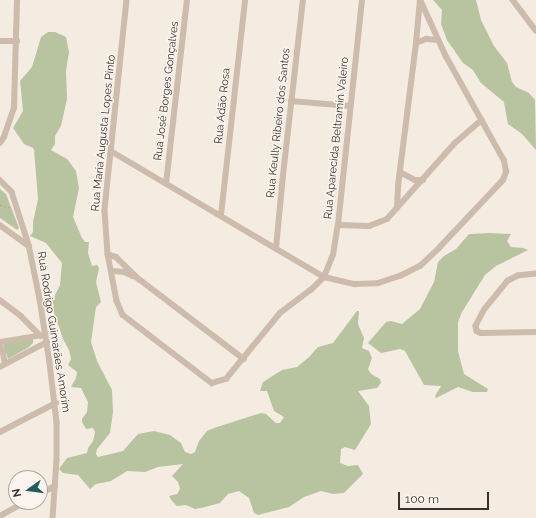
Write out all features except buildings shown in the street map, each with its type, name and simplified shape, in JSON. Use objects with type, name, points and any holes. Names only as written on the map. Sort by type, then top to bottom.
[{"type":"street","points":[[0,143],[4,137],[14,108],[17,0]]},
{"type":"street","name":"Rua Maria Augusta Lopes Pinto","points":[[127,0],[105,211],[108,254],[117,301],[122,314],[212,383],[226,379],[244,359]]},
{"type":"street","name":"Rua José Borges Gonçalves","points":[[166,184],[187,0]]},
{"type":"street","name":"Rua Adão Rosa","points":[[221,215],[245,0]]},
{"type":"street","name":"Rua Keully Ribeiro dos Santos","points":[[276,248],[303,0]]},
{"type":"street","name":"Rua Aparecida Beltramin Valeiro","points":[[324,277],[333,255],[338,226],[362,0]]},
{"type":"street","points":[[111,151],[324,277],[355,284],[378,283],[400,276],[420,266],[439,248],[503,180],[506,172],[506,166],[438,40],[420,0]]},
{"type":"street","points":[[397,208],[420,0]]},
{"type":"street","points":[[513,0],[536,30]]},
{"type":"street","points":[[416,43],[426,39],[438,40]]},
{"type":"street","points":[[0,41],[17,41]]},
{"type":"street","points":[[291,101],[350,106]]},
{"type":"street","points":[[338,226],[369,226],[387,219],[455,143],[481,120]]},
{"type":"street","points":[[400,172],[410,178],[423,180]]},
{"type":"street","name":"Rua Rodrigo Guimarães Amorim","points":[[0,180],[12,192],[29,245],[43,335],[47,342],[56,403],[57,460],[53,518]]},
{"type":"street","points":[[0,225],[29,245]]},
{"type":"street","points":[[108,254],[116,257],[139,279],[244,359],[280,313],[311,290],[324,277]]},
{"type":"street","points":[[112,272],[125,272],[139,279]]},
{"type":"street","points":[[536,274],[518,276],[508,281],[485,309],[476,326],[477,331],[481,333],[507,334],[536,332]]},
{"type":"street","points":[[0,300],[43,335]]},
{"type":"street","points":[[0,342],[43,335]]},
{"type":"street","points":[[0,345],[3,350],[3,365],[47,342]]},
{"type":"street","points":[[0,432],[56,403]]},
{"type":"street","points":[[48,490],[55,486]]},
{"type":"street","points":[[0,516],[11,510]]},
{"type":"path","points":[[0,205],[13,208]]},
{"type":"green space","points":[[433,0],[476,0],[481,20],[494,46],[507,63],[512,82],[516,87],[529,93],[535,100],[536,150],[522,134],[508,124],[504,102],[481,83],[473,70],[463,63],[447,40],[441,24],[442,10]]},
{"type":"green space","points":[[48,32],[55,32],[66,37],[69,52],[66,71],[67,99],[61,126],[55,136],[55,144],[51,150],[67,159],[76,171],[79,188],[73,217],[82,238],[85,242],[89,242],[88,253],[92,266],[97,265],[99,268],[96,282],[101,302],[96,307],[91,342],[97,361],[112,390],[113,412],[110,433],[97,449],[96,454],[98,457],[123,451],[138,434],[154,431],[170,435],[181,443],[185,452],[191,454],[195,452],[199,441],[207,431],[214,428],[261,413],[266,414],[276,423],[280,423],[284,417],[274,411],[267,391],[260,391],[263,382],[282,370],[297,367],[318,347],[333,343],[357,311],[359,311],[358,324],[364,338],[362,348],[369,351],[372,358],[368,369],[371,374],[380,379],[381,383],[377,388],[358,391],[369,406],[371,424],[355,450],[345,447],[341,449],[340,463],[348,466],[358,465],[363,474],[344,493],[333,494],[321,491],[304,497],[289,507],[258,515],[254,513],[249,498],[239,491],[228,494],[220,503],[205,507],[195,509],[186,505],[177,506],[169,496],[177,494],[180,489],[178,482],[172,476],[183,464],[158,467],[145,472],[127,471],[111,481],[96,484],[90,489],[78,475],[63,473],[59,469],[67,458],[87,453],[88,448],[93,441],[95,432],[93,428],[86,429],[82,422],[82,419],[87,412],[88,402],[81,388],[71,387],[76,378],[77,372],[68,365],[71,359],[69,350],[63,339],[51,303],[60,285],[62,263],[46,243],[30,236],[33,232],[33,222],[38,199],[34,150],[33,148],[24,144],[13,128],[23,111],[20,81],[32,67],[41,37]]},
{"type":"green space","points":[[0,189],[6,194],[19,228],[17,230],[0,218]]},
{"type":"green space","points":[[469,234],[511,234],[507,241],[511,247],[528,250],[496,266],[485,275],[462,312],[458,322],[458,351],[464,374],[488,389],[487,392],[473,392],[458,387],[436,398],[435,396],[441,386],[424,385],[405,351],[400,349],[381,353],[368,343],[386,322],[391,321],[402,324],[420,309],[434,282],[438,262],[444,256],[456,249]]},
{"type":"green space","points":[[33,338],[33,343],[29,347],[8,359],[3,343]]}]
